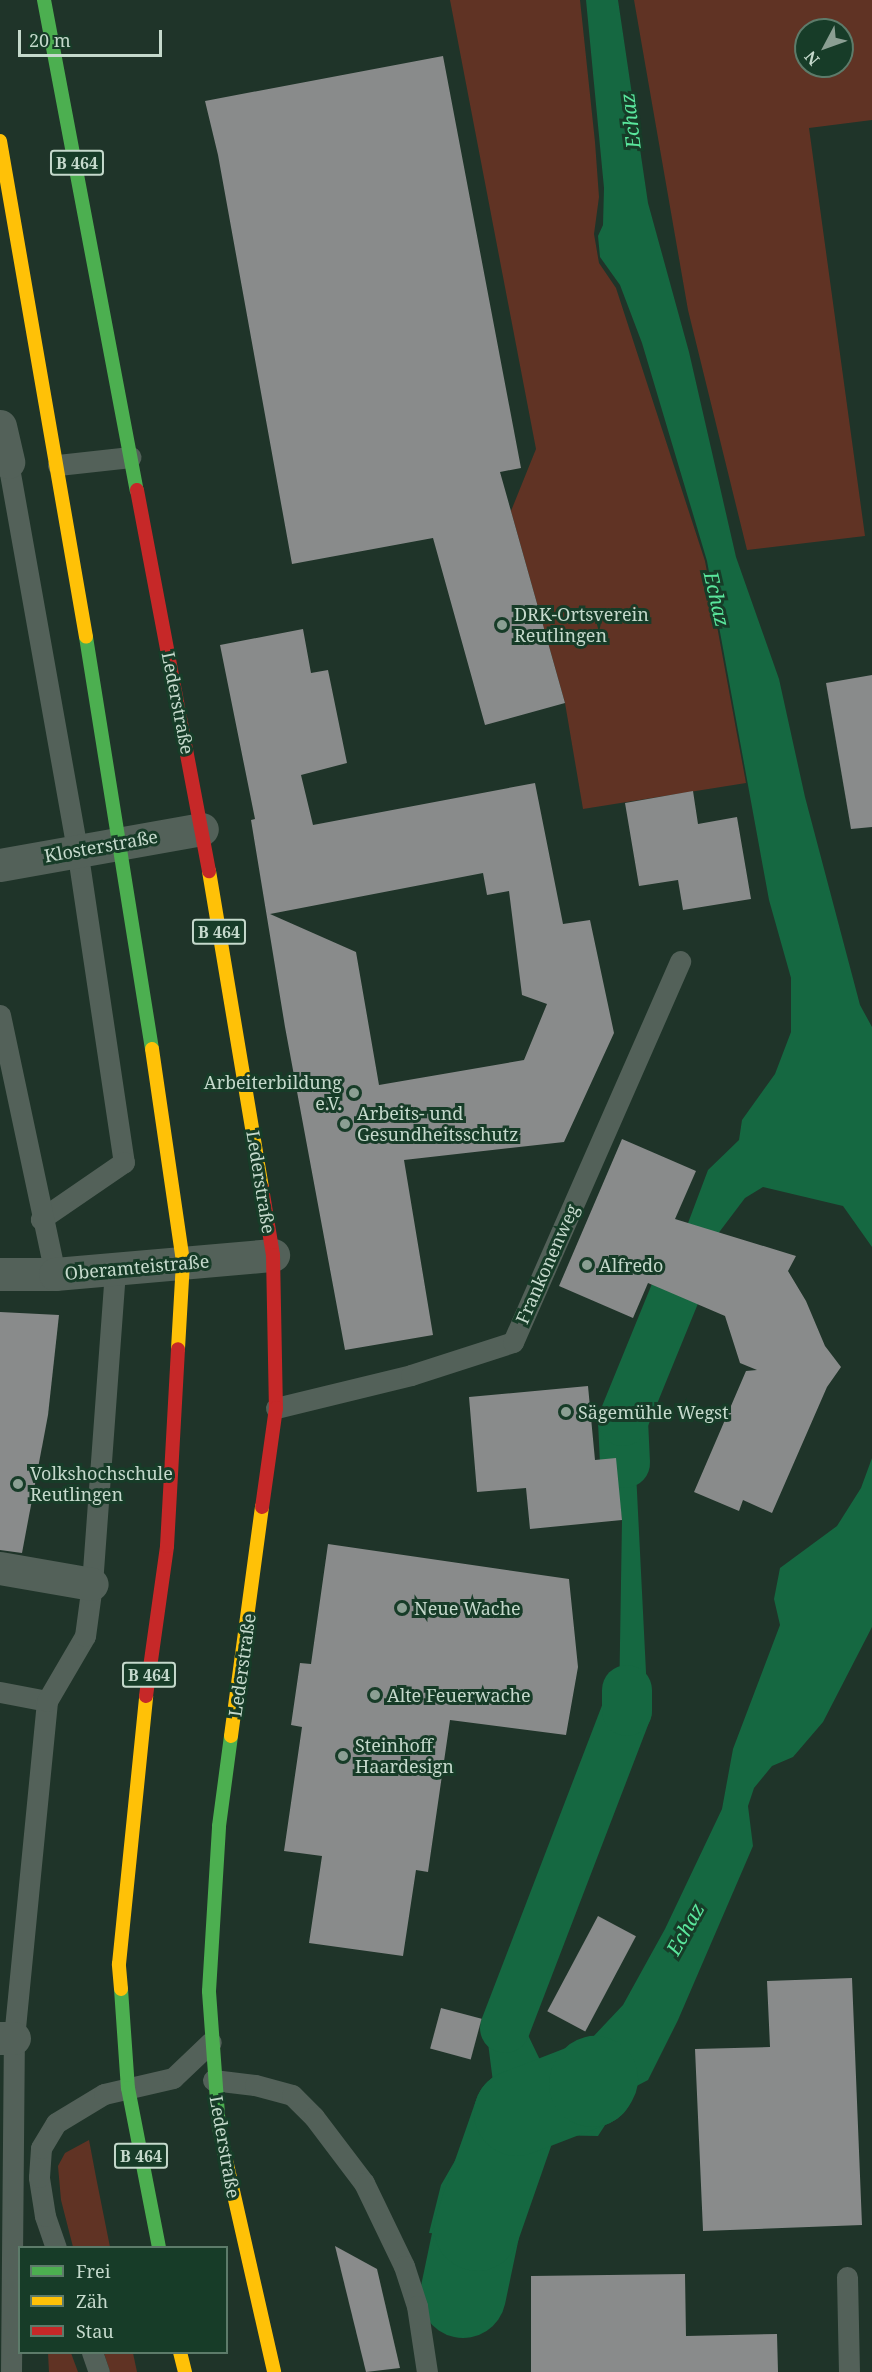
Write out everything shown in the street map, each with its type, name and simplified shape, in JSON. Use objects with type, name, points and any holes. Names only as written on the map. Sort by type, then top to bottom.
[{"type":"main road","name":"Lederstraße","points":[[44,0],[202,829],[273,1255],[276,1408],[219,1826],[211,1920],[211,2042],[213,2080],[245,2251],[274,2372]]},
{"type":"main road","name":"B 464","points":[[0,141],[122,841],[183,1262],[167,1546],[138,1751],[120,1934],[119,1988],[128,2088],[159,2246]]},
{"type":"main road","points":[[180,2354],[185,2372]]},
{"type":"street","points":[[0,426],[4,463]]},
{"type":"street","name":"Klosterstraße","points":[[0,865],[77,849],[202,829]]},
{"type":"street","name":"Oberamteistraße","points":[[0,1274],[55,1274],[273,1255]]},
{"type":"street","points":[[0,1568],[92,1584]]},
{"type":"lane","points":[[57,465],[131,457]]},
{"type":"lane","points":[[4,463],[77,849],[123,1162],[41,1219]]},
{"type":"lane","name":"Frankonenweg","points":[[276,1408],[411,1375],[513,1342],[680,961]]},
{"type":"lane","points":[[0,1015],[41,1219],[55,1274]]},
{"type":"lane","points":[[11,2372],[7,2038],[47,1701],[85,1636],[92,1584],[115,1269]]},
{"type":"lane","points":[[0,1692],[47,1701]]},
{"type":"lane","points":[[56,2246],[41,2187],[41,2148],[56,2123],[86,2103],[128,2088],[173,2078],[211,2042]]},
{"type":"lane","points":[[213,2080],[255,2085],[292,2095],[314,2117],[364,2183],[404,2266],[417,2306],[428,2372]]},
{"type":"lane","points":[[847,2277],[849,2372]]},
{"type":"lane","points":[[93,2354],[99,2372]]},
{"type":"shaded area","points":[[450,0],[580,0],[599,197],[594,234],[599,263],[616,288],[705,561],[746,783],[583,809],[565,703],[511,511],[536,449]]},
{"type":"shaded area","points":[[634,0],[872,0],[872,120],[809,128],[865,536],[747,550],[688,310]]},
{"type":"shaded area","points":[[89,2140],[110,2246],[73,2246],[61,2200],[58,2166],[65,2153]]},
{"type":"shaded area","points":[[48,2354],[71,2354],[78,2372],[49,2372]]},
{"type":"shaded area","points":[[104,2354],[133,2354],[137,2372],[110,2372]]},
{"type":"water","points":[[586,0],[618,0],[648,203],[689,352],[736,557],[779,679],[805,797],[860,1005],[872,1027],[872,1247],[843,1206],[763,1187],[745,1198],[711,1243],[679,1247],[708,1170],[739,1140],[742,1120],[775,1074],[791,1032],[791,978],[769,900],[707,561],[642,343],[620,285],[600,257],[598,236],[603,225],[604,188]]},
{"type":"water","points":[[670,1272],[692,1283],[660,1349],[638,1339]]},
{"type":"water","points":[[617,1391],[648,1405],[635,1452],[647,1692],[642,1719],[625,1761],[599,1748],[619,1706],[622,1520],[609,1425]]},
{"type":"water","points":[[872,1458],[872,1627],[823,1722],[793,1757],[772,1766],[754,1788],[748,1806],[753,1846],[678,2020],[648,2080],[627,2091],[598,2136],[543,2135],[529,2154],[515,2147],[476,2125],[493,2082],[488,2043],[497,2007],[522,1962],[543,1973],[528,2014],[527,2033],[541,2062],[551,2065],[574,2057],[623,2005],[665,1929],[722,1809],[733,1749],[780,1625],[774,1599],[780,1568],[837,1526],[861,1488]]},
{"type":"water","points":[[593,1774],[618,1786],[607,1828],[555,1942],[530,1931],[579,1825]]},
{"type":"water","points":[[460,2152],[510,2183],[498,2209],[491,2238],[429,2233],[441,2185]]},
{"type":"building","points":[[443,56],[521,468],[500,472],[565,703],[485,725],[433,538],[292,564],[218,155],[205,101]]},
{"type":"building","points":[[303,629],[311,673],[328,670],[347,763],[301,775],[313,825],[535,783],[563,924],[590,920],[614,1033],[564,1142],[404,1160],[433,1335],[345,1350],[285,1027],[251,820],[255,819],[220,645]],"holes":[[[483,873],[487,895],[509,891],[522,995],[547,1004],[524,1060],[379,1085],[356,952],[270,914]]]},
{"type":"building","points":[[872,675],[872,827],[851,829],[826,683]]},
{"type":"building","points":[[693,791],[698,824],[737,817],[751,899],[683,910],[678,880],[639,886],[625,803]]},
{"type":"building","points":[[622,1139],[696,1171],[675,1219],[796,1256],[788,1271],[806,1301],[825,1346],[841,1367],[827,1387],[772,1513],[743,1500],[739,1511],[694,1492],[746,1371],[757,1370],[740,1363],[725,1316],[648,1283],[633,1318],[559,1286]]},
{"type":"building","name":"Volkshochschule Reutlingen","points":[[0,1312],[59,1315],[48,1415],[22,1553],[0,1550]]},
{"type":"building","points":[[588,1386],[595,1460],[616,1458],[622,1520],[530,1529],[526,1488],[477,1492],[469,1397]]},
{"type":"building","name":"Alte Feuerwache","points":[[328,1544],[569,1579],[578,1667],[566,1735],[450,1720],[428,1872],[416,1870],[403,1956],[309,1943],[322,1856],[284,1851],[302,1727],[291,1725],[300,1663],[311,1664]]},
{"type":"building","points":[[598,1916],[636,1936],[585,2032],[547,2011]]},
{"type":"building","points":[[852,1978],[862,2225],[703,2231],[695,2049],[770,2047],[767,1981]]},
{"type":"building","points":[[441,2008],[482,2019],[471,2059],[430,2049]]},
{"type":"building","points":[[335,2246],[377,2269],[400,2368],[366,2372]]},
{"type":"building","points":[[685,2274],[686,2336],[777,2334],[778,2372],[531,2372],[531,2276]]},
{"type":"waterway","points":[[625,1463],[623,1421],[679,1284]]},
{"type":"waterway","points":[[505,2028],[627,1711],[627,1690]]},
{"type":"waterway","name":"Echaz","points":[[463,2295],[477,2228],[517,2113],[592,2084],[595,2079]]},
{"type":"traffic: fast","points":[[44,0],[137,490]]},
{"type":"traffic: fast","points":[[86,637],[152,1049]]},
{"type":"traffic: fast","points":[[226,2160],[219,2128],[209,1991],[219,1826],[231,1736]]},
{"type":"traffic: fast","points":[[121,1989],[128,2088],[159,2246]]},
{"type":"traffic: slow","points":[[0,141],[86,637]]},
{"type":"traffic: slow","points":[[209,871],[262,1188]]},
{"type":"traffic: slow","points":[[152,1049],[183,1262],[178,1349]]},
{"type":"traffic: slow","points":[[231,1736],[262,1507]]},
{"type":"traffic: slow","points":[[121,1989],[119,1964],[146,1696]]},
{"type":"traffic: slow","points":[[226,2160],[274,2372]]},
{"type":"traffic: slow","points":[[180,2354],[185,2372]]},
{"type":"traffic: jam","points":[[137,490],[209,871]]},
{"type":"traffic: jam","points":[[262,1188],[273,1255],[276,1408],[262,1507]]},
{"type":"traffic: jam","points":[[146,1696],[167,1546],[178,1349]]},
{"type":"place","name":"DRK-Ortsverein Reutlingen","points":[[502,625]]},
{"type":"place","name":"Arbeiterbildung e.V.","points":[[354,1093]]},
{"type":"place","name":"Arbeits- und Gesundheitsschutz","points":[[345,1124]]},
{"type":"place","name":"Alfredo","points":[[587,1265]]},
{"type":"place","name":"Sägemühle Wegst","points":[[566,1412]]},
{"type":"place","name":"Volkshochschule Reutlingen","points":[[18,1484]]},
{"type":"place","name":"Neue Wache","points":[[402,1608]]},
{"type":"place","name":"Alte Feuerwache","points":[[375,1695]]},
{"type":"place","name":"Steinhoff Haardesign","points":[[343,1756]]}]
